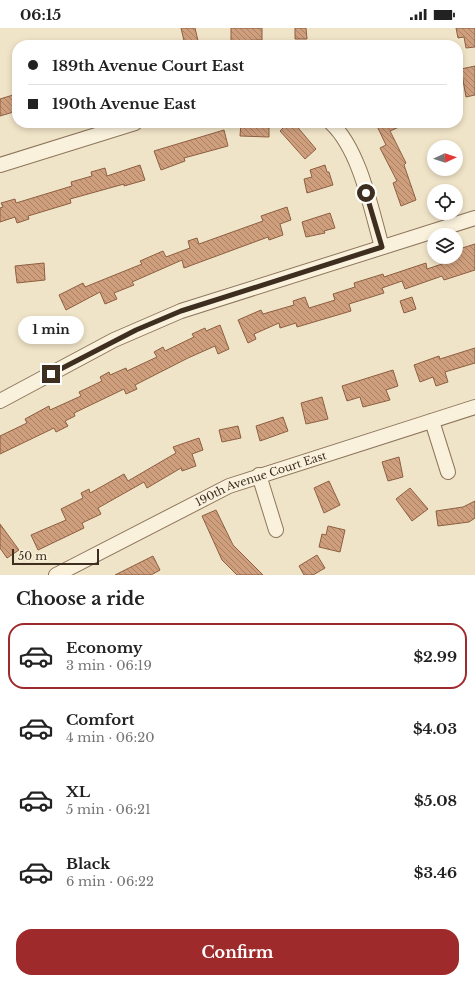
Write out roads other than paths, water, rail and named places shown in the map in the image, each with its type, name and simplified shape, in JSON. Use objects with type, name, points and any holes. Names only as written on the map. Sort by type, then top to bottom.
[{"type":"street","points":[[0,165],[119,128]]},
{"type":"street","points":[[334,128],[346,141],[358,166],[382,247]]},
{"type":"street","points":[[0,400],[114,340],[181,311],[475,218]]},
{"type":"street","name":"190th Avenue Court East","points":[[56,575],[79,570],[200,500],[229,486],[259,475],[475,407]]},
{"type":"street","points":[[432,421],[448,472]]},
{"type":"street","points":[[259,475],[276,530]]}]
